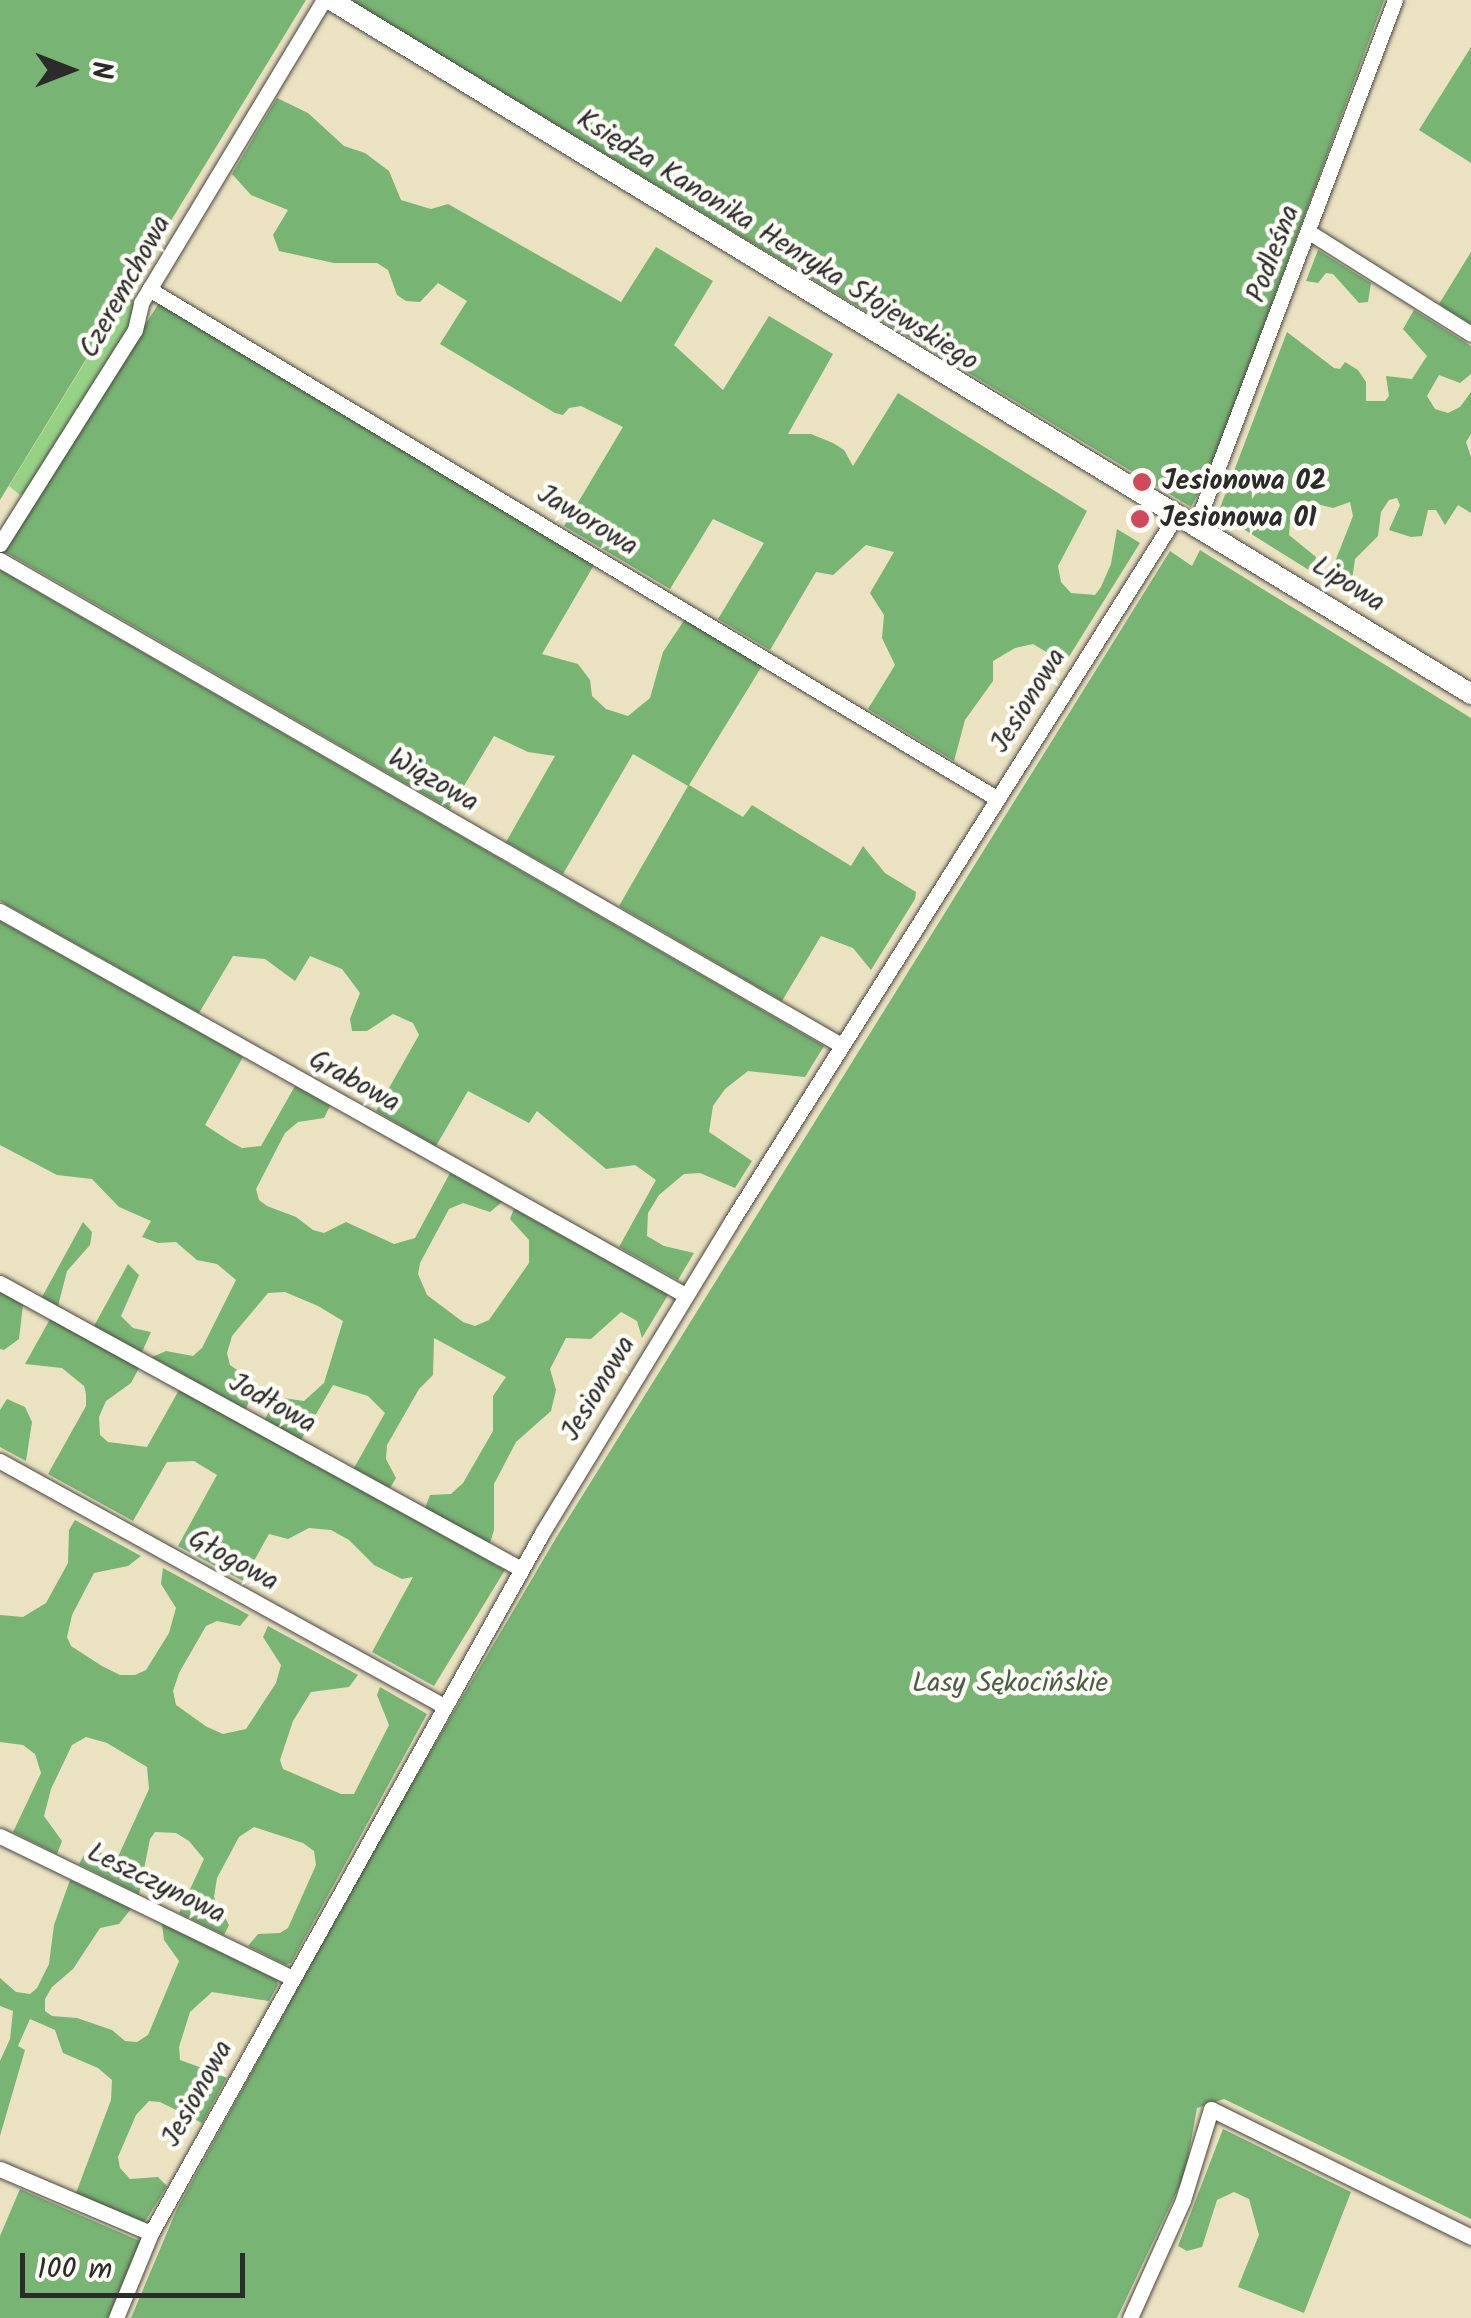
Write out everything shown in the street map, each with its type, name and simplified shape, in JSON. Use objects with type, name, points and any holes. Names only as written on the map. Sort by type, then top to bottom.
[{"type":"street","name":"Czeremchowa","points":[[0,544],[135,330],[149,289],[328,0]]},
{"type":"street","name":"Księdza Kanonika Henryka Słojewskiego","points":[[328,0],[1196,525]]},
{"type":"street","name":"Podleśna","points":[[1196,525],[1394,0]]},
{"type":"street","points":[[1308,232],[1471,334]]},
{"type":"street","name":"Jaworowa","points":[[149,289],[996,798]]},
{"type":"street","name":"Jesionowa","points":[[116,2318],[150,2233],[442,1705],[521,1570],[685,1295],[1176,514]]},
{"type":"street","name":"Lipowa","points":[[1196,525],[1471,694]]},
{"type":"street","name":"Wiązowa","points":[[0,560],[841,1045]]},
{"type":"street","name":"Grabowa","points":[[0,911],[685,1295]]},
{"type":"street","name":"Jodłowa","points":[[0,1283],[521,1570]]},
{"type":"street","name":"Głogowa","points":[[0,1460],[442,1705]]},
{"type":"street","name":"Leszczynowa","points":[[0,1836],[290,1977]]},
{"type":"street","points":[[1130,2318],[1183,2200],[1211,2110],[1471,2237]]},
{"type":"street","points":[[0,2168],[150,2233]]},
{"type":"green space","points":[[0,0],[306,0],[0,500]]},
{"type":"green space","points":[[349,0],[1384,0],[1210,472],[1191,507]]},
{"type":"green space","points":[[1471,47],[1471,163],[1419,130]]},
{"type":"green space","points":[[277,98],[308,113],[344,146],[365,153],[389,171],[401,200],[431,209],[448,204],[621,302],[656,247],[713,281],[674,345],[723,390],[769,316],[833,354],[788,434],[811,434],[833,443],[844,450],[853,466],[898,393],[1087,511],[1058,566],[1061,582],[1071,593],[1095,595],[1101,587],[1111,564],[1117,529],[1140,543],[1065,663],[1033,644],[1015,648],[993,661],[993,681],[965,720],[954,761],[868,709],[895,665],[882,638],[884,615],[870,593],[894,552],[866,545],[833,575],[816,572],[770,650],[718,619],[764,543],[713,519],[670,589],[564,526],[623,427],[581,406],[569,408],[563,415],[555,413],[440,344],[467,301],[438,283],[420,302],[406,301],[397,295],[388,270],[377,263],[334,263],[279,251],[273,235],[288,210],[251,195],[232,174]]},
{"type":"green space","points":[[1318,250],[1371,283],[1368,302],[1359,303],[1333,274],[1326,273],[1318,283],[1306,281]]},
{"type":"green space","points":[[1471,252],[1471,324],[1439,304]]},
{"type":"green space","points":[[125,297],[136,301],[129,331],[26,493],[20,495],[9,486]]},
{"type":"green space","points":[[159,303],[594,565],[542,654],[578,664],[590,680],[592,696],[606,709],[628,716],[650,698],[663,652],[685,619],[762,666],[689,785],[743,817],[752,805],[851,866],[863,846],[885,873],[916,892],[871,970],[853,948],[821,936],[782,1001],[619,906],[688,786],[633,754],[563,874],[506,842],[555,756],[528,752],[494,736],[450,809],[2,550]]},
{"type":"green space","points":[[1414,310],[1471,346],[1471,374],[1460,383],[1439,375],[1427,396],[1435,409],[1448,413],[1460,407],[1471,392],[1471,434],[1466,442],[1471,457],[1471,513],[1458,505],[1445,525],[1436,510],[1428,510],[1422,536],[1411,537],[1389,530],[1400,505],[1397,498],[1389,500],[1381,512],[1378,536],[1355,559],[1352,580],[1344,592],[1327,582],[1353,516],[1350,502],[1333,508],[1309,502],[1290,522],[1289,535],[1316,557],[1312,572],[1218,513],[1287,332],[1334,368],[1340,369],[1345,362],[1358,370],[1366,382],[1366,401],[1385,401],[1389,396],[1386,376],[1412,379],[1427,356],[1403,329]]},
{"type":"green space","name":"Lasy Sękocińskie","points":[[1200,550],[1471,718],[1471,2219],[1224,2099],[1197,2108],[1185,2174],[1117,2318],[131,2318],[177,2209],[379,1839],[556,1538],[1170,551],[1192,566]]},
{"type":"green space","points":[[0,570],[824,1046],[805,1077],[748,1071],[725,1089],[713,1106],[709,1132],[752,1161],[735,1188],[700,1173],[684,1174],[659,1195],[648,1213],[647,1236],[664,1246],[694,1253],[678,1280],[619,1247],[656,1180],[635,1165],[606,1169],[537,1111],[529,1123],[468,1091],[436,1146],[376,1111],[419,1035],[413,1023],[393,1014],[367,1031],[352,1031],[350,1019],[360,993],[342,969],[310,956],[295,981],[265,959],[233,956],[199,1013],[0,901]]},
{"type":"green space","points":[[0,921],[243,1057],[205,1125],[231,1142],[242,1148],[261,1146],[295,1086],[330,1106],[324,1118],[298,1122],[285,1133],[256,1189],[259,1200],[267,1206],[296,1217],[313,1230],[324,1233],[346,1222],[394,1244],[415,1238],[450,1173],[502,1202],[490,1212],[463,1203],[449,1209],[420,1263],[418,1274],[427,1295],[463,1322],[475,1326],[489,1320],[529,1263],[529,1240],[510,1219],[514,1209],[668,1295],[642,1338],[637,1321],[621,1312],[591,1339],[566,1338],[550,1369],[556,1390],[551,1411],[516,1442],[494,1484],[494,1530],[490,1543],[425,1508],[430,1495],[451,1494],[463,1483],[493,1431],[493,1396],[506,1377],[434,1338],[433,1375],[419,1389],[387,1445],[386,1459],[396,1478],[390,1488],[354,1468],[385,1413],[368,1396],[333,1385],[301,1440],[265,1419],[274,1403],[284,1398],[304,1401],[324,1383],[343,1321],[318,1306],[285,1292],[268,1293],[232,1336],[227,1353],[230,1365],[256,1383],[246,1409],[152,1357],[166,1351],[193,1356],[202,1348],[236,1280],[217,1264],[197,1260],[176,1242],[158,1243],[142,1237],[151,1221],[119,1207],[92,1179],[57,1175],[0,1145]]},
{"type":"green space","points":[[83,1222],[92,1232],[90,1245],[67,1271],[58,1306],[42,1297]]},
{"type":"green space","points":[[128,1264],[139,1275],[121,1316],[133,1328],[151,1332],[142,1352],[94,1326]]},
{"type":"green space","points":[[0,1292],[23,1305],[19,1339],[4,1350],[0,1349]]},
{"type":"green space","points":[[50,1319],[139,1368],[131,1383],[106,1401],[99,1417],[100,1435],[108,1442],[147,1447],[179,1390],[505,1570],[434,1686],[372,1652],[413,1577],[402,1579],[374,1565],[349,1540],[331,1530],[309,1528],[288,1539],[269,1534],[243,1581],[178,1546],[217,1475],[194,1461],[167,1462],[133,1521],[48,1474],[86,1406],[84,1386],[62,1368],[25,1364]]},
{"type":"green space","points":[[7,1399],[25,1407],[32,1422],[26,1461],[0,1447],[0,1410]]},
{"type":"green space","points":[[75,1520],[141,1556],[128,1566],[94,1573],[72,1615],[67,1637],[71,1646],[102,1666],[120,1675],[146,1670],[169,1633],[176,1608],[161,1584],[163,1568],[249,1615],[240,1626],[217,1621],[206,1626],[179,1673],[173,1691],[176,1705],[207,1727],[223,1734],[246,1729],[276,1683],[281,1665],[263,1637],[268,1626],[358,1675],[349,1687],[311,1692],[293,1721],[280,1760],[283,1769],[341,1794],[354,1794],[389,1725],[377,1695],[380,1687],[427,1714],[291,1963],[286,1965],[248,1946],[258,1934],[280,1933],[288,1928],[316,1865],[314,1851],[303,1843],[254,1827],[239,1837],[217,1878],[214,1897],[229,1925],[224,1935],[179,1913],[204,1859],[176,1833],[155,1832],[150,1839],[139,1894],[79,1864],[84,1855],[96,1851],[117,1859],[149,1789],[147,1767],[107,1743],[86,1737],[72,1745],[51,1789],[44,1816],[62,1841],[57,1854],[13,1832],[41,1773],[35,1754],[23,1745],[0,1742],[0,1615],[23,1617],[46,1603],[68,1563],[69,1530]]},
{"type":"green space","points":[[70,1880],[131,1909],[119,1924],[100,1928],[73,1969],[52,1987],[45,1999],[45,2011],[52,2016],[77,2018],[112,2030],[125,2041],[137,2042],[148,2035],[179,1961],[164,1940],[162,1924],[277,1980],[269,2001],[212,1992],[190,2012],[179,2047],[180,2060],[227,2077],[202,2123],[160,2102],[149,2101],[136,2115],[118,2157],[120,2168],[130,2179],[158,2177],[167,2186],[144,2223],[76,2193],[111,2100],[112,2080],[98,2068],[63,2053],[55,2030],[30,2019],[18,2046],[25,2050],[0,2136],[0,2061],[10,2039],[13,2011],[0,2006],[0,1978],[16,1992],[30,1994],[37,1988],[49,1964],[54,1925]]},
{"type":"green space","points":[[1223,2129],[1351,2192],[1304,2313],[1238,2287],[1259,2235],[1249,2199],[1234,2192],[1217,2200],[1202,2247],[1187,2251],[1178,2246]]},
{"type":"green space","points":[[20,2189],[140,2241],[108,2318],[0,2318],[0,2236]]},
{"type":"place","name":"Jesionowa 02","points":[[1142,482]]},
{"type":"place","name":"Jesionowa 01","points":[[1140,519]]}]
